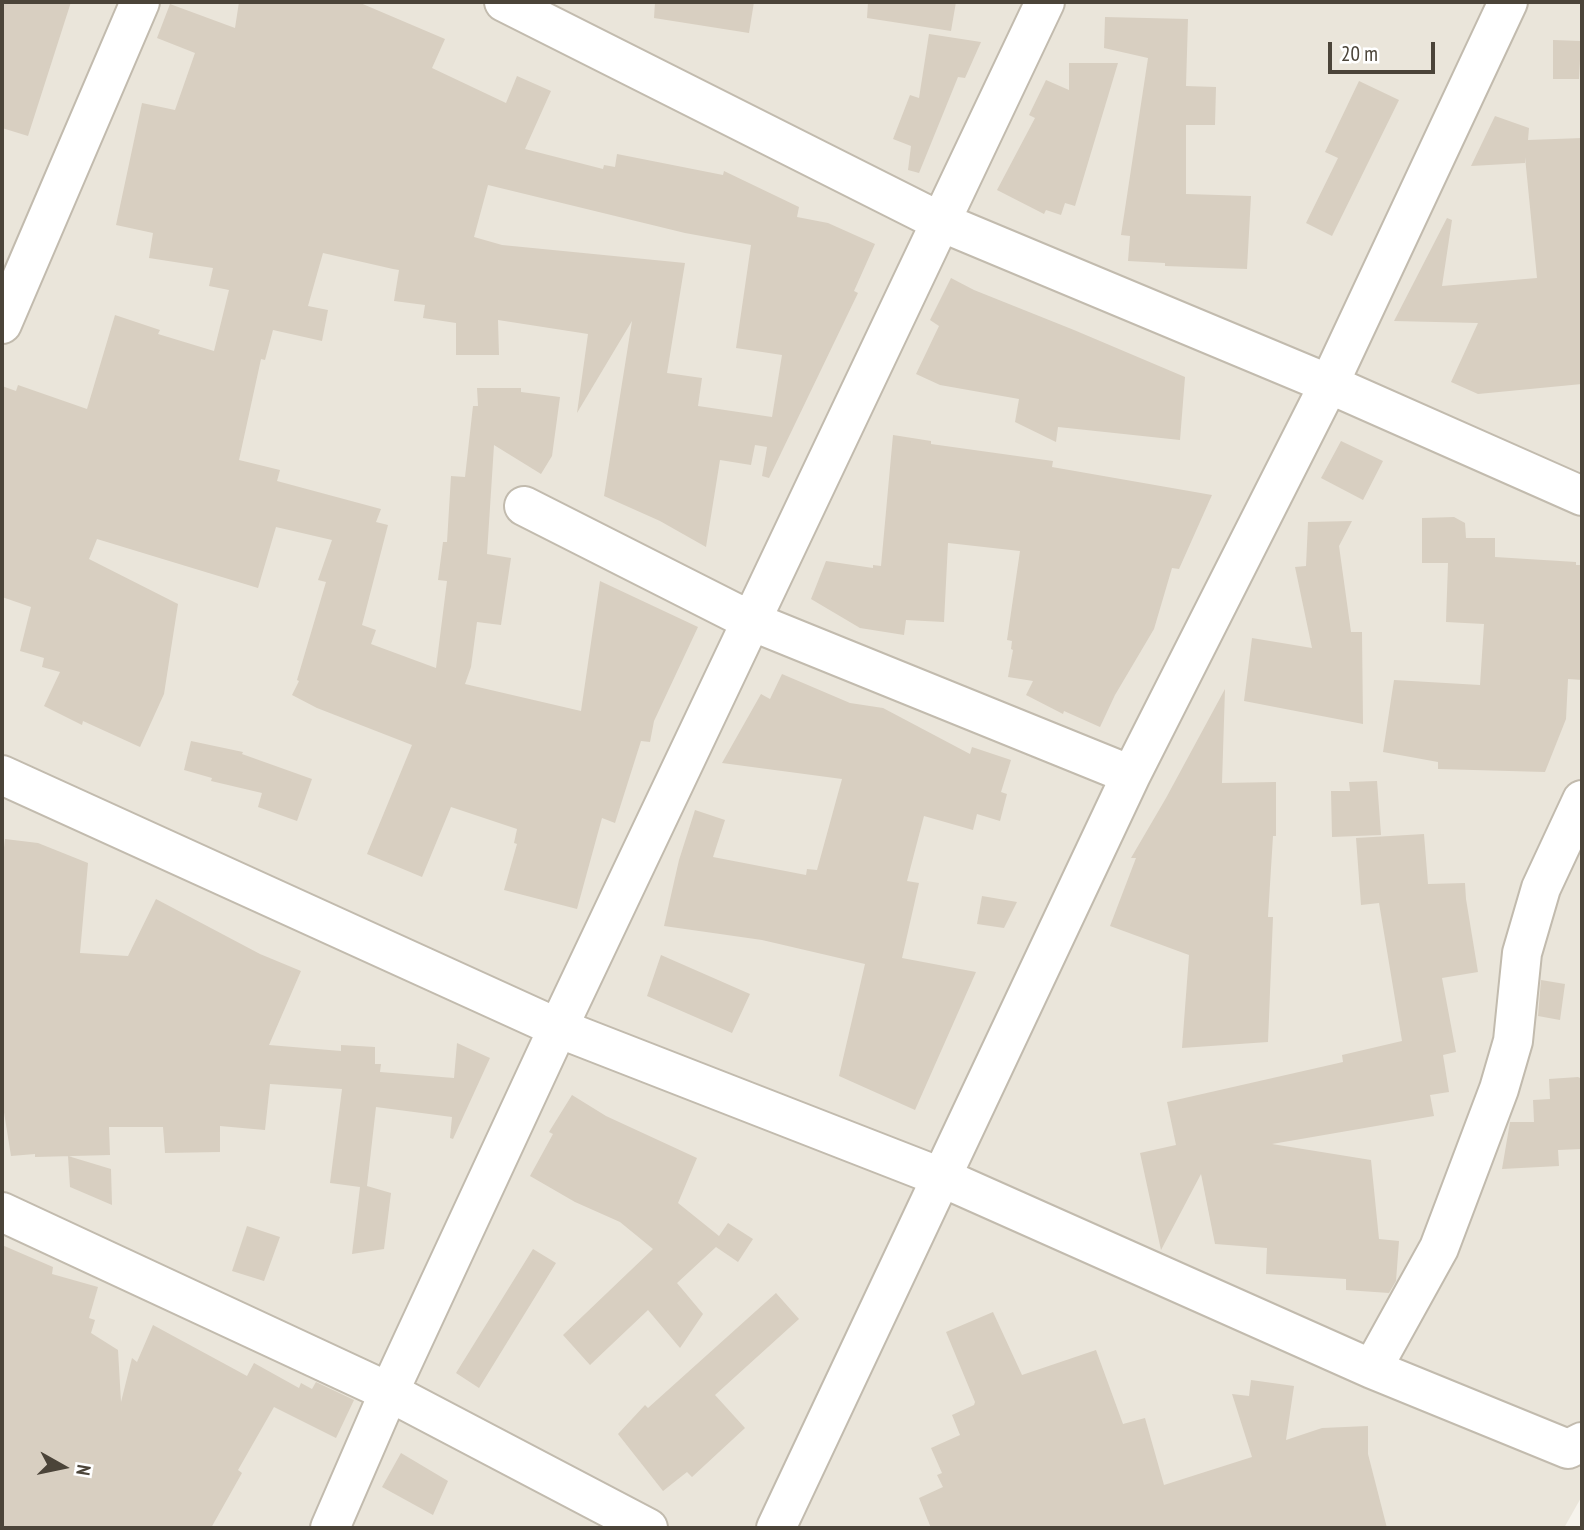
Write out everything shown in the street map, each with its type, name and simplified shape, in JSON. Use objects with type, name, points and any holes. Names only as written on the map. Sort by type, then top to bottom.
[{"type":"street","points":[[2,324],[141,2]]},
{"type":"street","points":[[503,2],[941,222],[1329,384],[1582,496]]},
{"type":"street","points":[[330,1528],[389,1392],[558,1028],[1045,2]]},
{"type":"street","points":[[776,1528],[943,1178],[1130,775],[1329,384],[1508,2]]},
{"type":"street","points":[[524,506],[751,621],[1130,775]]},
{"type":"street","points":[[2,775],[558,1028],[943,1178],[1372,1368],[1567,1449],[1582,1442]]},
{"type":"street","points":[[1372,1368],[1439,1248],[1499,1089],[1513,1041],[1522,953],[1541,888],[1582,800]]},
{"type":"street","points":[[2,1212],[389,1392],[648,1528]]},
{"type":"shaded area","points":[[2,2],[1582,2],[1582,1496],[1564,1528],[2,1528]]},
{"type":"building","points":[[2,2],[71,2],[28,136],[2,128]]},
{"type":"building","points":[[239,2],[358,2],[445,39],[432,68],[506,103],[517,76],[551,91],[525,149],[603,169],[604,165],[615,167],[617,154],[723,175],[724,171],[799,207],[797,217],[828,223],[875,244],[854,291],[858,293],[769,478],[762,476],[767,447],[755,445],[751,465],[720,460],[706,547],[660,521],[604,496],[632,321],[577,413],[588,334],[498,320],[499,355],[456,355],[456,323],[423,318],[425,305],[394,301],[399,270],[323,253],[308,306],[328,310],[322,341],[273,330],[265,360],[261,359],[239,460],[280,470],[277,481],[381,509],[376,522],[388,525],[362,625],[376,630],[371,644],[436,668],[447,581],[438,580],[443,542],[447,542],[451,476],[465,477],[473,406],[478,406],[477,388],[521,388],[521,392],[560,397],[552,456],[541,474],[494,445],[487,554],[511,558],[501,625],[477,622],[471,667],[465,684],[581,711],[600,581],[698,627],[654,721],[650,742],[641,741],[615,823],[602,818],[577,909],[504,890],[517,844],[514,843],[517,829],[451,807],[422,877],[367,854],[412,745],[317,708],[292,695],[299,681],[297,680],[326,582],[318,580],[332,540],[276,527],[258,588],[97,539],[89,559],[178,604],[164,694],[140,747],[83,721],[82,725],[44,706],[60,672],[42,667],[44,658],[20,651],[31,607],[2,597],[2,386],[16,391],[18,385],[87,409],[115,315],[160,330],[158,334],[214,351],[229,290],[209,286],[213,268],[149,258],[153,233],[116,225],[142,103],[175,110],[195,53],[157,38],[170,4],[235,28]],"holes":[[[488,185],[685,233],[751,245],[736,348],[782,355],[772,417],[698,406],[702,378],[667,373],[685,263],[502,245],[474,237]]]},
{"type":"building","points":[[655,2],[754,2],[749,33],[654,18]]},
{"type":"building","points":[[868,2],[956,2],[951,31],[867,18]]},
{"type":"building","points":[[1105,17],[1188,19],[1186,86],[1216,87],[1215,125],[1186,125],[1186,194],[1251,196],[1247,269],[1165,266],[1165,263],[1128,261],[1130,236],[1121,235],[1148,58],[1104,48]]},
{"type":"building","points":[[929,34],[981,42],[965,78],[958,77],[919,173],[908,170],[911,146],[893,139],[910,95],[919,98]]},
{"type":"building","points":[[1553,40],[1581,41],[1579,79],[1553,79]]},
{"type":"building","points":[[1069,63],[1118,63],[1075,206],[1065,203],[1061,215],[1046,210],[1044,214],[997,190],[1035,118],[1029,115],[1046,80],[1069,90]]},
{"type":"building","points":[[1359,81],[1399,100],[1332,236],[1306,223],[1338,158],[1325,152]]},
{"type":"building","points":[[1495,116],[1529,128],[1528,140],[1582,138],[1582,384],[1478,394],[1451,382],[1478,323],[1394,321],[1447,218],[1452,220],[1442,286],[1537,278],[1525,157],[1525,163],[1471,166]]},
{"type":"building","points":[[951,278],[1185,377],[1180,440],[1058,427],[1056,442],[1015,422],[1019,399],[940,385],[916,374],[939,326],[930,320]]},
{"type":"building","points":[[893,435],[931,441],[931,444],[1053,461],[1052,467],[1212,495],[1179,569],[1172,568],[1154,629],[1115,695],[1100,727],[1064,711],[1063,714],[1026,695],[1033,681],[1008,677],[1013,650],[1012,641],[1007,640],[1020,551],[948,543],[944,622],[906,620],[904,635],[860,628],[811,599],[826,561],[873,568],[873,565],[881,566]]},
{"type":"building","points":[[1341,441],[1383,461],[1363,500],[1321,478]]},
{"type":"building","points":[[1454,517],[1465,523],[1466,538],[1495,538],[1495,557],[1576,562],[1576,565],[1582,565],[1582,680],[1568,679],[1566,719],[1545,772],[1438,769],[1438,762],[1383,752],[1394,680],[1480,685],[1484,624],[1446,622],[1448,563],[1422,563],[1422,518]]},
{"type":"building","points":[[1352,521],[1339,546],[1351,632],[1362,632],[1363,724],[1244,701],[1252,638],[1312,648],[1295,567],[1306,566],[1308,522]]},
{"type":"building","points":[[782,674],[850,703],[883,708],[970,754],[972,747],[1011,760],[1001,792],[1007,794],[1000,821],[977,814],[973,830],[924,816],[907,881],[919,883],[902,958],[976,972],[915,1110],[839,1076],[865,964],[762,940],[664,926],[679,860],[695,810],[725,820],[713,857],[806,875],[807,869],[817,870],[842,779],[722,763],[761,694],[770,699]]},
{"type":"building","points":[[1225,689],[1222,783],[1276,782],[1276,836],[1273,836],[1268,917],[1273,917],[1268,1042],[1182,1048],[1189,955],[1110,926],[1136,858],[1131,858]]},
{"type":"building","points":[[191,741],[243,752],[242,754],[312,779],[297,821],[258,807],[262,793],[211,781],[212,778],[184,770]]},
{"type":"building","points":[[1377,781],[1381,835],[1332,837],[1331,791],[1350,791],[1349,782]]},
{"type":"building","points":[[1424,834],[1428,884],[1465,883],[1478,972],[1442,978],[1456,1052],[1443,1055],[1449,1092],[1430,1095],[1434,1116],[1272,1144],[1371,1160],[1379,1239],[1399,1241],[1396,1281],[1389,1293],[1346,1290],[1346,1279],[1266,1274],[1267,1248],[1215,1244],[1201,1174],[1161,1250],[1140,1153],[1176,1145],[1167,1102],[1343,1062],[1342,1055],[1402,1041],[1379,903],[1361,905],[1356,838]]},
{"type":"building","points":[[5,839],[38,843],[88,863],[80,953],[128,956],[156,899],[260,954],[301,971],[269,1045],[341,1051],[341,1045],[375,1047],[375,1064],[381,1064],[380,1072],[454,1078],[457,1043],[490,1058],[453,1139],[450,1138],[452,1117],[376,1107],[367,1186],[391,1193],[384,1249],[352,1254],[360,1187],[330,1183],[342,1089],[270,1084],[265,1130],[220,1126],[220,1152],[165,1153],[163,1127],[109,1127],[110,1155],[11,1156],[2,1100],[2,865]]},
{"type":"building","points":[[982,896],[1017,902],[1004,928],[977,924]]},
{"type":"building","points":[[661,955],[750,994],[732,1033],[647,996]]},
{"type":"building","points":[[1541,980],[1565,984],[1560,1020],[1538,1016]]},
{"type":"building","points":[[1549,1079],[1582,1079],[1582,1149],[1558,1150],[1559,1166],[1502,1169],[1510,1122],[1534,1122],[1533,1100],[1550,1099]]},
{"type":"building","points":[[572,1095],[606,1116],[697,1158],[678,1203],[719,1236],[728,1223],[753,1239],[738,1262],[716,1247],[677,1283],[703,1314],[680,1348],[648,1310],[590,1365],[563,1335],[653,1249],[620,1222],[575,1202],[530,1176],[553,1134],[549,1132]]},
{"type":"building","points":[[68,1156],[111,1169],[112,1205],[70,1187]]},
{"type":"building","points":[[247,1226],[280,1237],[264,1281],[232,1271]]},
{"type":"building","points":[[2,1245],[53,1267],[52,1274],[98,1287],[89,1318],[95,1320],[91,1333],[118,1350],[121,1402],[132,1358],[137,1362],[153,1325],[247,1376],[254,1363],[299,1388],[301,1383],[312,1389],[316,1382],[354,1400],[336,1438],[274,1407],[238,1470],[242,1473],[211,1528],[2,1528]]},
{"type":"building","points":[[533,1249],[556,1263],[479,1388],[456,1373]]},
{"type":"building","points":[[776,1293],[799,1319],[715,1395],[745,1428],[692,1477],[687,1472],[663,1491],[618,1434],[645,1405],[648,1408]]},
{"type":"building","points":[[993,1312],[1022,1375],[1096,1350],[1123,1424],[1145,1418],[1164,1485],[1252,1457],[1232,1394],[1249,1396],[1251,1380],[1294,1386],[1286,1440],[1322,1428],[1368,1426],[1368,1454],[1387,1528],[931,1528],[919,1498],[943,1487],[937,1475],[942,1473],[931,1448],[960,1435],[952,1415],[974,1405],[975,1402],[946,1332]]},
{"type":"building","points":[[401,1453],[448,1481],[433,1515],[382,1487]]}]
